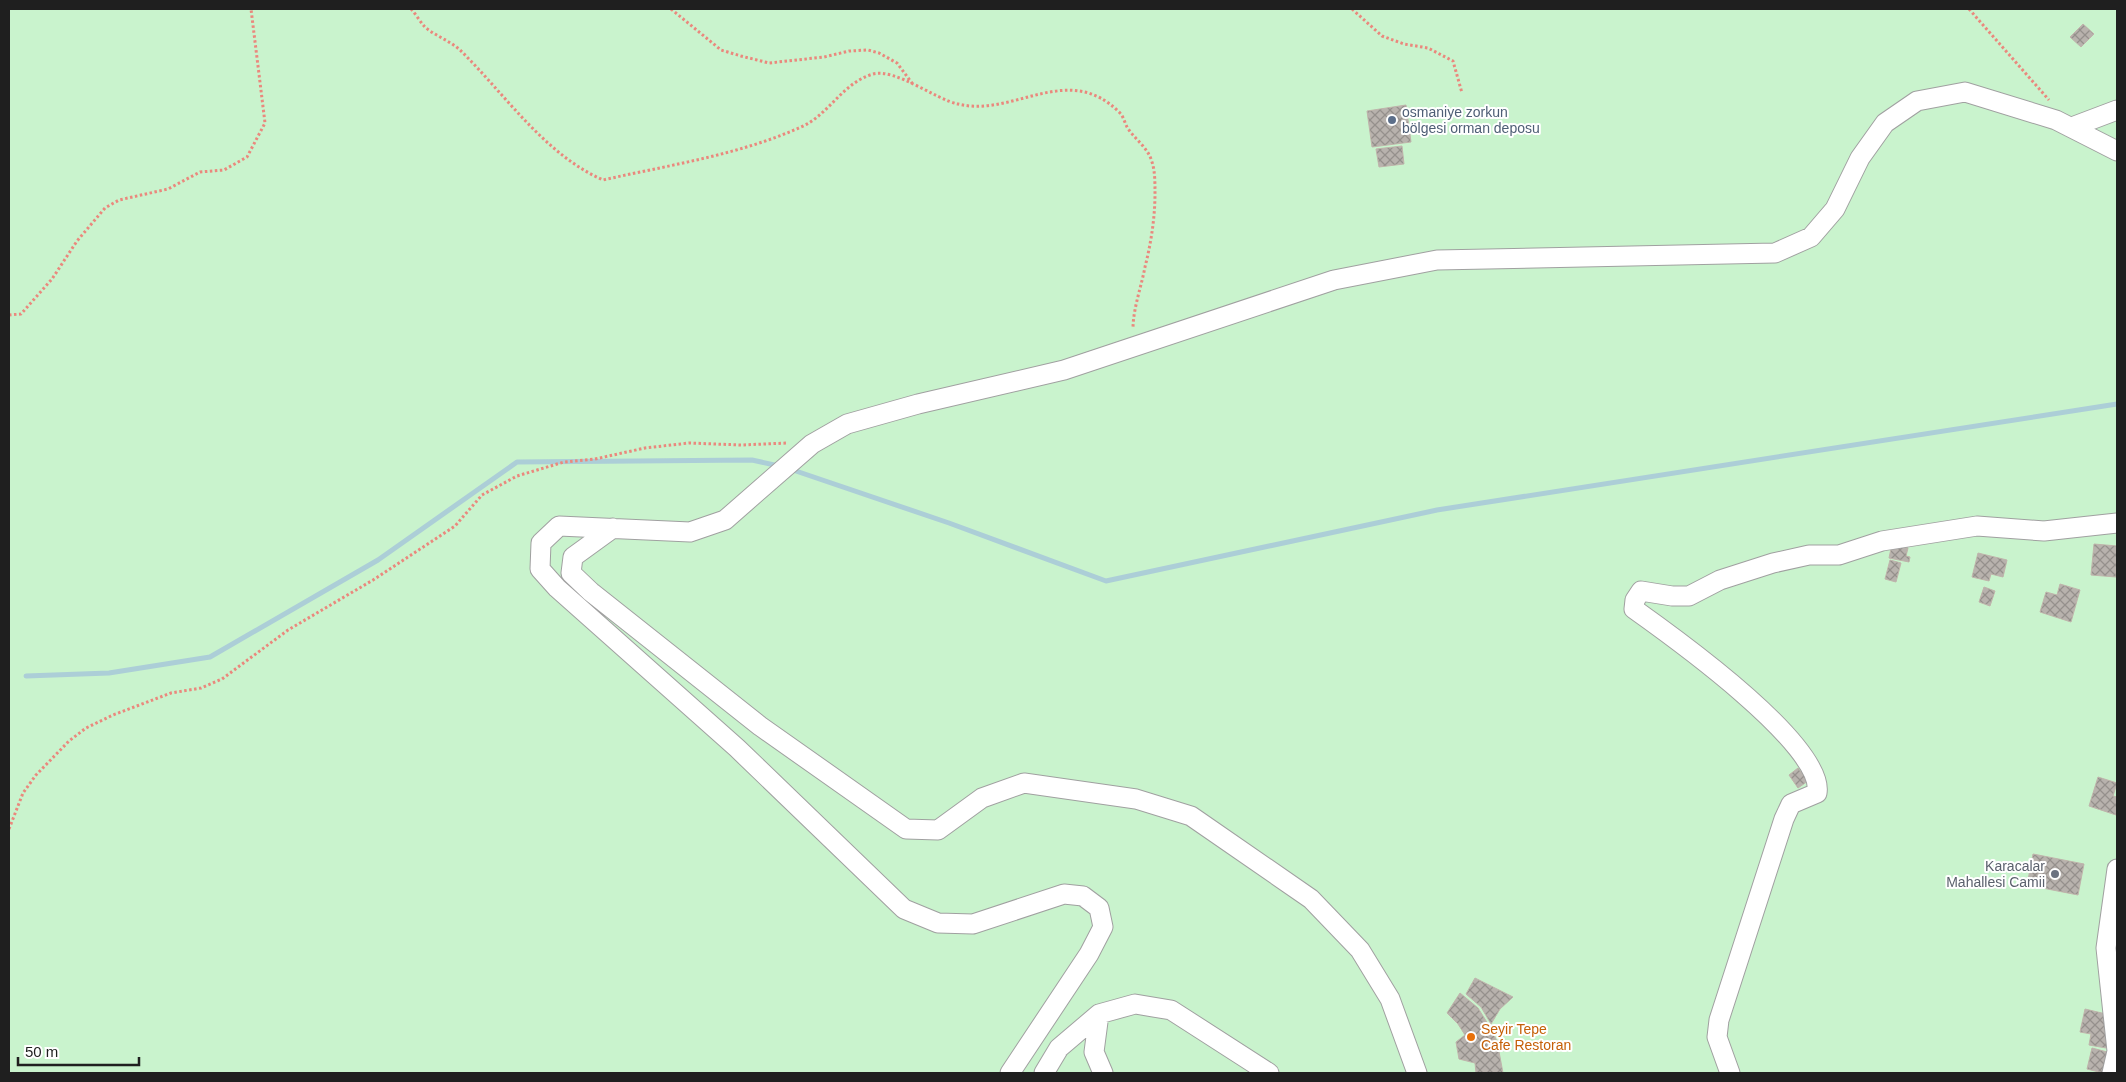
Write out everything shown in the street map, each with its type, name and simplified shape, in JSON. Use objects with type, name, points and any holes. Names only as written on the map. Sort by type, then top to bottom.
[{"type":"street","points":[[1010,1073],[1089,954],[1103,927],[1099,908],[1083,896],[1064,894],[973,924],[938,923],[904,908],[737,748],[557,588],[540,569],[541,543],[560,526],[690,532],[725,520],[808,448],[847,424],[918,404],[1064,370],[1334,280],[1438,260],[1775,253],[1811,237],[1835,209],[1860,158],[1884,123],[1917,101],[1965,92],[2072,127],[2117,151]]},
{"type":"street","points":[[2072,127],[2117,110]]},
{"type":"street","points":[[1730,1073],[1717,1037],[1719,1020],[1784,819],[1791,804],[1817,793],[1819,784],[1811,766],[1793,741],[1685,645],[1634,609],[1635,600],[1641,592],[1689,596],[1720,580],[1773,563],[1809,555],[1839,555],[1882,541],[1977,526],[2044,531],[2117,523]]},
{"type":"street","points":[[613,528],[573,557],[571,573],[591,592],[760,726],[906,829],[938,830],[982,798],[1024,783],[1136,799],[1191,816],[1311,899],[1360,950],[1390,999],[1416,1073]]},
{"type":"street","points":[[2112,1073],[2117,1051],[2106,948],[2117,869]]},
{"type":"street","points":[[1044,1073],[1059,1048],[1100,1014],[1136,1004],[1171,1010],[1269,1073]]},
{"type":"street","points":[[1100,1014],[1094,1052],[1103,1073]]},
{"type":"path","points":[[9,315],[21,314],[52,279],[77,241],[105,208],[119,200],[168,188],[200,172],[224,170],[247,157],[265,123],[250,9]]},
{"type":"path","points":[[411,9],[425,27],[453,44],[478,68],[552,146],[586,173],[603,180],[708,157],[771,140],[804,126],[821,114],[844,90],[859,79],[876,73],[913,83],[937,97],[958,104],[974,106],[1068,88],[1091,94],[1121,114],[1128,129],[1146,149],[1153,163],[1155,211],[1133,321],[1133,347]]},
{"type":"path","points":[[672,9],[721,50],[769,63],[868,50],[879,53],[897,63],[913,83]]},
{"type":"path","points":[[1352,9],[1382,36],[1404,44],[1428,48],[1453,61],[1462,93]]},
{"type":"path","points":[[1969,9],[2053,104]]},
{"type":"path","points":[[9,828],[23,793],[36,775],[69,741],[86,728],[113,715],[171,693],[201,688],[222,679],[288,630],[374,580],[455,526],[482,495],[517,476],[564,462],[595,459],[645,448],[689,443],[808,448]]},
{"type":"green space","points":[[9,9],[2117,9],[2117,1073],[9,1073]]},
{"type":"building","points":[[2083,24],[2094,34],[2081,47],[2070,37]]},
{"type":"building","points":[[1406,105],[1411,142],[1372,147],[1367,111]]},
{"type":"building","points":[[1402,146],[1404,164],[1379,167],[1376,149]]},
{"type":"building","points":[[1892,544],[1908,548],[1906,556],[1910,557],[1909,562],[1889,558]]},
{"type":"building","points":[[2094,544],[2117,546],[2116,577],[2091,575]]},
{"type":"building","points":[[1978,553],[2007,560],[2003,577],[1991,574],[1989,581],[1972,577]]},
{"type":"building","points":[[1890,560],[1901,563],[1896,582],[1885,579]]},
{"type":"building","points":[[2060,584],[2080,590],[2071,622],[2040,612],[2046,592],[2057,595]]},
{"type":"building","points":[[1984,587],[1995,591],[1990,606],[1979,602]]},
{"type":"building","points":[[1798,768],[1808,781],[1798,788],[1789,775]]},
{"type":"building","points":[[2098,777],[2117,783],[2113,796],[2117,797],[2116,815],[2089,806]]},
{"type":"building","name":"Karacalar Mahallesi Camii","points":[[2033,854],[2084,864],[2078,895],[2027,885]]},
{"type":"building","points":[[1475,978],[1513,997],[1500,1009],[1491,1024],[1481,1007],[1466,994]]},
{"type":"building","points":[[1460,993],[1478,1008],[1488,1024],[1497,1041],[1503,1073],[1476,1073],[1475,1063],[1459,1059],[1456,1042],[1465,1035],[1458,1024],[1447,1013]]},
{"type":"building","points":[[2085,1009],[2106,1014],[2104,1023],[2111,1025],[2106,1048],[2089,1045],[2091,1034],[2080,1032]]},
{"type":"building","points":[[2092,1048],[2111,1053],[2103,1073],[2087,1069]]},
{"type":"waterway","points":[[790,469],[949,523],[1106,581],[1437,510],[2117,404]]},
{"type":"waterway","points":[[26,676],[109,673],[210,657],[378,560],[517,462],[752,460],[779,466]]},
{"type":"place","name":"osmaniye zorkun bölgesi orman deposu","points":[[1392,120]]},
{"type":"place","name":"Karacalar Mahallesi Camii","points":[[2055,874]]},
{"type":"place","name":"Seyir Tepe Cafe Restoran","points":[[1471,1037]]}]
